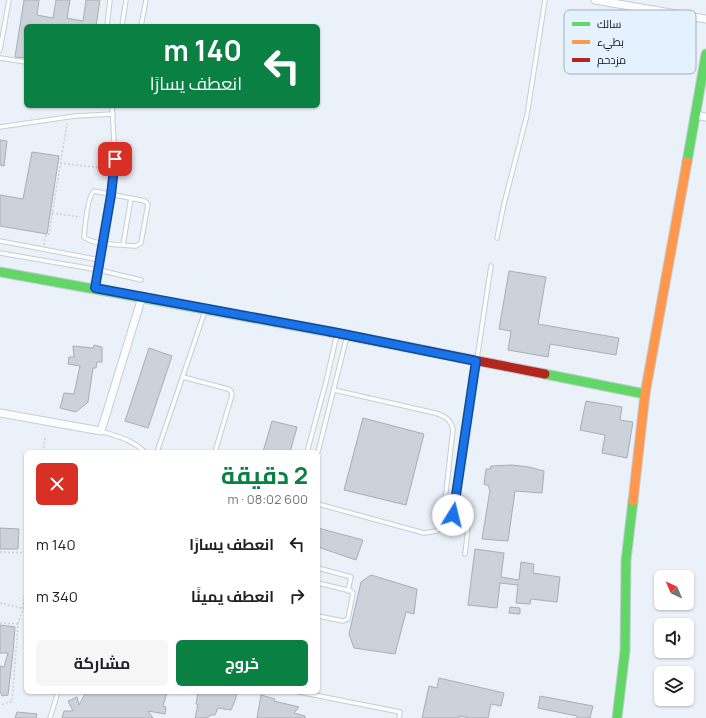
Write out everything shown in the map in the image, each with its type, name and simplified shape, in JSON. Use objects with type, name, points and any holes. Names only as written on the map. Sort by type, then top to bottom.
[{"type":"street","points":[[595,0],[653,10]]},
{"type":"street","points":[[696,17],[706,19]]},
{"type":"street","points":[[617,718],[625,651],[626,560],[645,394],[706,54]]},
{"type":"street","points":[[694,115],[706,117]]},
{"type":"street","points":[[0,272],[206,308],[645,394]]},
{"type":"street","points":[[0,413],[101,431],[142,297]]},
{"type":"lane","points":[[0,50],[9,0]]},
{"type":"lane","points":[[107,24],[110,0]]},
{"type":"lane","points":[[122,24],[126,0]]},
{"type":"lane","points":[[141,24],[146,0]]},
{"type":"lane","points":[[497,238],[527,114],[545,0]]},
{"type":"lane","points":[[0,58],[24,62]]},
{"type":"lane","points":[[95,288],[115,169],[112,108]]},
{"type":"lane","points":[[0,127],[68,117],[113,114]]},
{"type":"lane","points":[[94,191],[131,198],[146,201],[148,204],[141,243],[136,246],[86,240],[84,237],[90,194],[94,191]]},
{"type":"lane","points":[[123,245],[131,198]]},
{"type":"lane","points":[[0,241],[100,260]]},
{"type":"lane","points":[[0,253],[99,270],[140,280]]},
{"type":"lane","points":[[452,524],[491,266]]},
{"type":"lane","points":[[158,450],[206,308]]},
{"type":"lane","points":[[308,450],[338,333]]},
{"type":"lane","points":[[319,450],[348,335]]},
{"type":"lane","points":[[328,376],[337,378]]},
{"type":"lane","points":[[183,377],[231,391],[232,396],[216,450]]},
{"type":"lane","points":[[320,505],[424,533],[437,531],[441,525],[442,519],[453,429],[448,419],[442,415],[334,390]]},
{"type":"lane","points":[[101,431],[128,439],[143,450]]},
{"type":"lane","points":[[453,515],[469,519],[465,554]]},
{"type":"lane","points":[[320,569],[351,577],[348,590]]},
{"type":"lane","points":[[320,583],[348,590],[353,594],[348,619],[346,621],[320,616]]},
{"type":"lane","points":[[50,718],[57,694]]},
{"type":"lane","points":[[309,694],[400,712],[399,718]]},
{"type":"path","points":[[43,249],[45,236],[49,234],[68,117]]},
{"type":"path","points":[[60,163],[115,169]]},
{"type":"path","points":[[52,213],[87,218]]},
{"type":"path","points":[[43,450],[45,437]]},
{"type":"path","points":[[0,552],[24,553]]},
{"type":"path","points":[[1,705],[12,700],[18,624],[24,599]]},
{"type":"path","points":[[0,603],[23,608]]},
{"type":"path","points":[[0,623],[18,624]]},
{"type":"building","points":[[24,0],[39,0],[37,15],[53,18],[56,0],[70,0],[67,18],[83,21],[86,0],[100,0],[96,24],[24,24],[24,58],[15,57]]},
{"type":"building","points":[[0,140],[7,141],[4,166],[0,165]]},
{"type":"building","points":[[32,152],[59,156],[47,234],[0,226],[0,195],[23,199]]},
{"type":"building","points":[[509,271],[546,277],[538,324],[619,338],[616,355],[550,344],[548,357],[508,350],[511,331],[499,329]]},
{"type":"building","points":[[94,345],[102,347],[102,362],[97,362],[96,368],[93,368],[88,402],[76,412],[60,408],[64,393],[74,394],[80,366],[68,364],[69,357],[74,357],[73,346],[93,348]]},
{"type":"building","points":[[149,348],[172,356],[148,428],[125,421]]},
{"type":"building","points":[[586,401],[622,407],[620,420],[633,422],[627,458],[602,453],[605,435],[580,430]]},
{"type":"building","points":[[363,418],[424,434],[406,505],[344,490]]},
{"type":"building","points":[[272,421],[297,427],[291,450],[264,450]]},
{"type":"building","points":[[512,465],[544,471],[542,493],[515,491],[508,541],[482,539],[490,490],[489,486],[484,484],[486,469],[490,469],[491,466]]},
{"type":"building","points":[[0,528],[19,529],[18,549],[0,549]]},
{"type":"building","points":[[320,529],[363,540],[356,560],[320,548]]},
{"type":"building","points":[[475,549],[504,553],[501,577],[519,580],[521,562],[534,564],[533,573],[560,577],[557,602],[531,599],[530,604],[516,603],[518,585],[500,583],[497,608],[468,605]]},
{"type":"building","points":[[371,575],[417,589],[414,614],[406,612],[395,654],[354,648],[349,634],[361,582]]},
{"type":"building","points":[[510,607],[520,608],[520,614],[509,613]]},
{"type":"building","points":[[0,625],[15,627],[8,695],[2,696],[0,693],[0,666],[4,667],[8,653],[0,653]]},
{"type":"building","points":[[439,678],[504,693],[501,706],[491,704],[488,718],[470,718],[459,716],[459,718],[422,718],[429,686],[437,688]]},
{"type":"building","points":[[85,694],[166,694],[163,706],[166,707],[165,714],[148,711],[153,718],[62,718],[64,711],[73,711],[68,701],[77,697],[79,705]]},
{"type":"building","points":[[198,694],[236,694],[231,710],[218,708],[215,715],[211,715],[207,718],[195,718],[198,705],[196,704]]},
{"type":"building","points":[[261,695],[275,699],[274,701],[299,707],[294,713],[305,716],[305,718],[257,718]]},
{"type":"building","points":[[540,696],[593,706],[590,718],[577,718],[577,716],[538,708]]},
{"type":"building","points":[[17,712],[37,714],[36,718],[15,718]]},
{"type":"traffic: fast","points":[[687,162],[706,54]]},
{"type":"traffic: fast","points":[[0,272],[330,332]]},
{"type":"traffic: fast","points":[[545,374],[645,394]]},
{"type":"traffic: fast","points":[[617,718],[625,651],[626,560],[633,501]]},
{"type":"traffic: slow","points":[[633,501],[645,394],[687,162]]},
{"type":"traffic: jam","points":[[330,332],[545,374]]},
{"type":"route","points":[[115,159],[111,195],[95,288],[338,333],[476,361],[453,515]]}]
